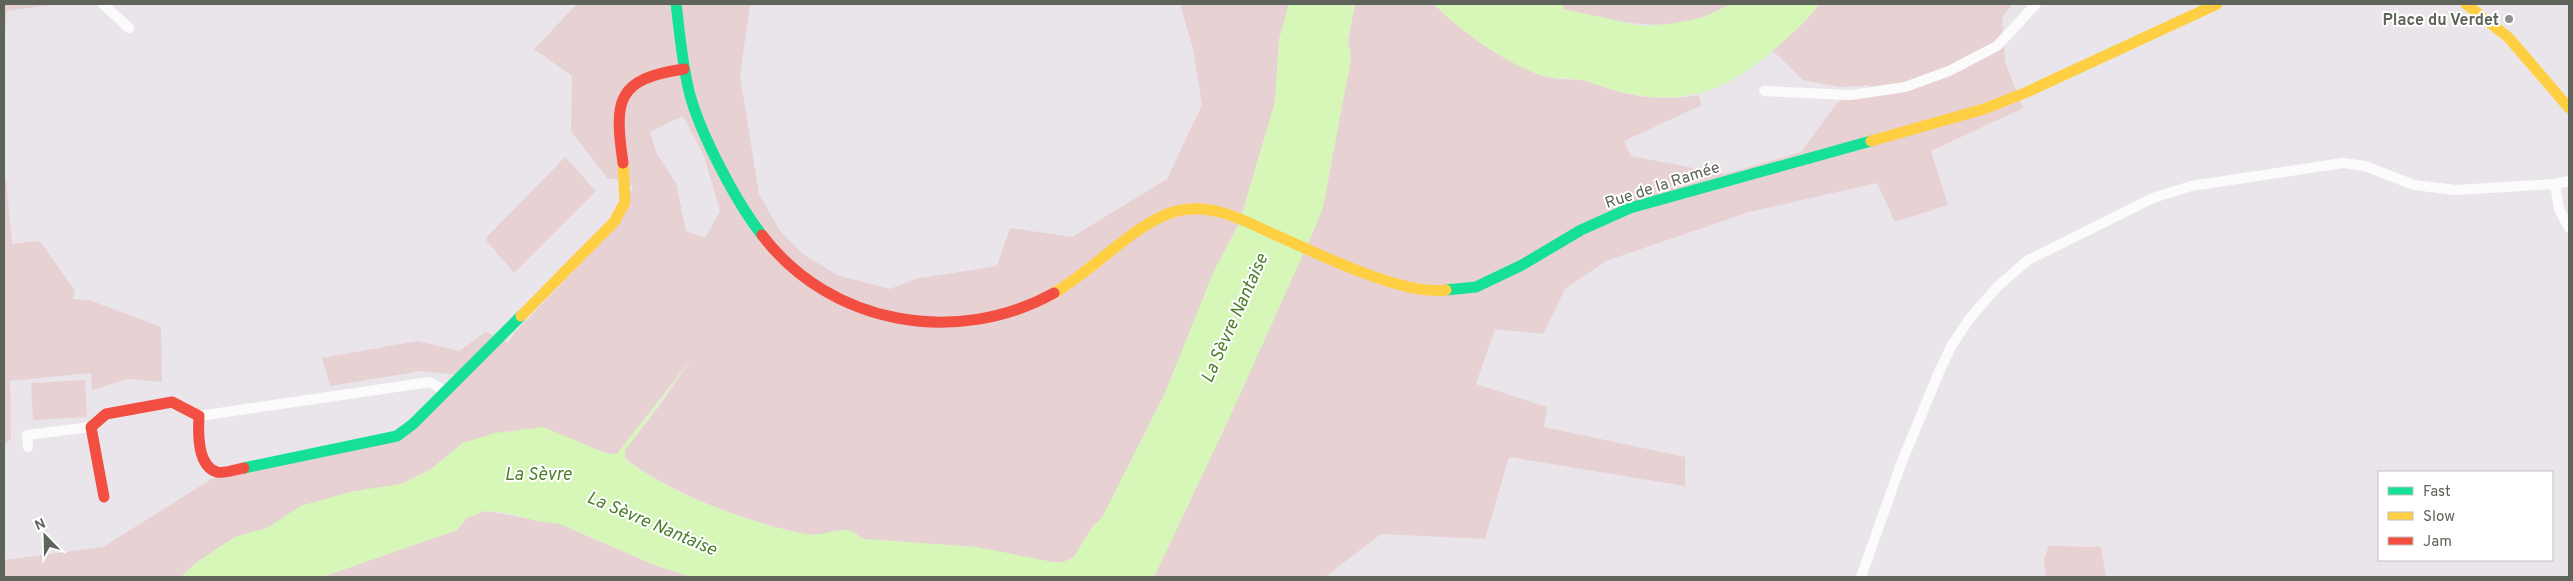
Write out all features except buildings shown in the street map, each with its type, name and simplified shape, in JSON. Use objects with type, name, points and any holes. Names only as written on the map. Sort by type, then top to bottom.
[{"type":"main road","name":"Rue de la Ramée","points":[[676,4],[684,70],[690,97],[702,127],[746,212],[764,238],[788,264],[810,282],[836,298],[881,316],[937,324],[978,322],[1029,306],[1066,286],[1164,216],[1191,209],[1225,213],[1401,286],[1432,292],[1476,287],[1522,265],[1581,230],[1630,208],[1984,109],[2027,92],[2217,4]]},
{"type":"main road","points":[[2466,4],[2494,26],[2536,66],[2569,108]]},
{"type":"main road","points":[[104,497],[91,427],[106,414],[172,402],[199,416],[198,430],[205,464],[211,471],[219,473],[396,436],[413,424],[614,222],[625,202],[626,194],[617,128],[620,101],[632,84],[642,78],[684,70]]},
{"type":"street","points":[[103,4],[129,28]]},
{"type":"street","points":[[1764,91],[1851,95],[1905,87],[1949,71],[1997,46],[2036,4]]},
{"type":"street","points":[[1861,577],[1901,464],[1952,345],[1970,318],[1998,286],[2028,260],[2153,198],[2191,186],[2343,163],[2366,166],[2414,185],[2456,190],[2554,184],[2569,181]]},
{"type":"street","points":[[2554,184],[2559,209],[2569,228]]},
{"type":"street","points":[[199,416],[430,382],[446,391]]},
{"type":"street","points":[[28,447],[27,435],[91,427]]},
{"type":"shaded area","points":[[4,4],[58,4],[7,11],[4,41]]},
{"type":"shaded area","points":[[577,4],[750,4],[740,76],[759,194],[780,231],[803,254],[837,275],[890,289],[915,279],[997,266],[1010,228],[1072,237],[1167,179],[1202,105],[1193,48],[1180,4],[1289,4],[1279,40],[1275,102],[1239,224],[1214,271],[1165,393],[1102,518],[1093,526],[1073,558],[1063,562],[1052,562],[976,547],[864,539],[850,532],[810,535],[783,529],[735,514],[687,495],[664,483],[625,458],[625,450],[657,409],[692,358],[617,454],[463,443],[431,469],[401,484],[350,492],[301,506],[267,528],[235,537],[196,563],[181,577],[4,577],[4,560],[103,547],[213,478],[401,438],[468,376],[421,371],[330,386],[322,358],[417,341],[459,351],[486,332],[508,343],[515,332],[619,224],[633,186],[616,179],[608,179],[571,131],[572,76],[534,49]],"holes":[[[683,116],[704,156],[720,211],[705,238],[686,231],[676,183],[657,154],[650,132]]]},
{"type":"shaded area","points":[[1355,4],[1434,4],[1475,39],[1509,61],[1544,76],[1583,81],[1644,97],[1677,98],[1698,95],[1702,105],[1624,141],[1631,156],[1725,174],[1801,152],[1837,103],[1872,85],[1839,87],[1803,80],[1773,51],[1807,19],[1819,4],[2013,4],[2002,17],[2005,62],[2023,108],[1931,151],[1948,205],[1895,222],[1877,183],[1749,212],[1606,261],[1565,289],[1543,334],[1495,329],[1476,384],[1547,407],[1544,427],[1685,457],[1685,486],[1509,457],[1485,539],[1381,534],[1325,577],[1154,577],[1226,425],[1323,207],[1351,58],[1348,40]]},
{"type":"shaded area","points":[[1559,4],[1731,4],[1709,15],[1689,21],[1648,24],[1608,19],[1564,9]]},
{"type":"shaded area","points":[[565,157],[596,191],[514,273],[485,239]]},
{"type":"shaded area","points":[[4,174],[12,244],[40,241],[75,291],[73,299],[89,300],[161,327],[162,382],[128,379],[92,390],[91,373],[10,381],[11,439],[4,445]]},
{"type":"shaded area","points":[[85,380],[87,417],[33,420],[31,383]]},
{"type":"shaded area","points":[[485,511],[560,524],[657,566],[692,577],[322,577],[457,530],[467,518]]},
{"type":"shaded area","points":[[2049,546],[2101,547],[2106,577],[2046,577],[2044,559]]},
{"type":"water","points":[[1289,4],[1355,4],[1348,40],[1351,58],[1323,207],[1226,425],[1154,577],[692,577],[657,566],[560,524],[537,521],[506,513],[485,511],[467,518],[457,530],[322,577],[181,577],[196,563],[235,537],[267,528],[301,506],[350,492],[401,484],[431,469],[463,443],[495,433],[543,427],[608,454],[617,454],[693,357],[625,450],[625,459],[664,484],[711,506],[736,515],[810,535],[847,530],[864,539],[976,547],[1052,562],[1063,562],[1073,558],[1093,526],[1102,518],[1165,393],[1214,271],[1239,224],[1275,102],[1279,40]]},
{"type":"water","points":[[1434,4],[1562,4],[1564,9],[1641,26],[1669,24],[1702,18],[1731,4],[1819,4],[1790,35],[1739,76],[1722,85],[1688,96],[1650,97],[1617,91],[1582,80],[1548,77],[1537,74],[1510,61],[1482,44]]},
{"type":"traffic: fast","points":[[676,4],[685,72],[695,111],[720,168],[741,205],[762,235]]},
{"type":"traffic: fast","points":[[1446,290],[1476,287],[1522,265],[1581,230],[1630,208],[1871,141]]},
{"type":"traffic: fast","points":[[244,468],[397,436],[413,424],[521,316]]},
{"type":"traffic: slow","points":[[1871,141],[1984,109],[2027,92],[2217,4]]},
{"type":"traffic: slow","points":[[2466,4],[2509,38],[2569,108]]},
{"type":"traffic: slow","points":[[521,316],[614,222],[625,202],[623,163]]},
{"type":"traffic: slow","points":[[1054,293],[1143,227],[1158,218],[1186,209],[1211,210],[1236,217],[1334,261],[1382,280],[1427,290],[1446,290]]},
{"type":"traffic: jam","points":[[623,163],[619,123],[620,108],[625,96],[632,87],[645,79],[661,73],[684,69]]},
{"type":"traffic: jam","points":[[762,235],[790,266],[823,290],[859,307],[897,318],[937,322],[977,319],[1016,310],[1054,293]]},
{"type":"traffic: jam","points":[[104,497],[91,427],[106,414],[172,402],[199,416],[200,448],[202,456],[210,469],[217,472],[227,472],[244,468]]},
{"type":"place","name":"Place du Verdet","points":[[2509,19]]},
{"type":"water label","name":"La Sèvre Nantaise","points":[[1234,318]]},
{"type":"water label","name":"La Sèvre","points":[[538,474]]},
{"type":"water label","name":"La Sèvre Nantaise","points":[[652,523]]}]
